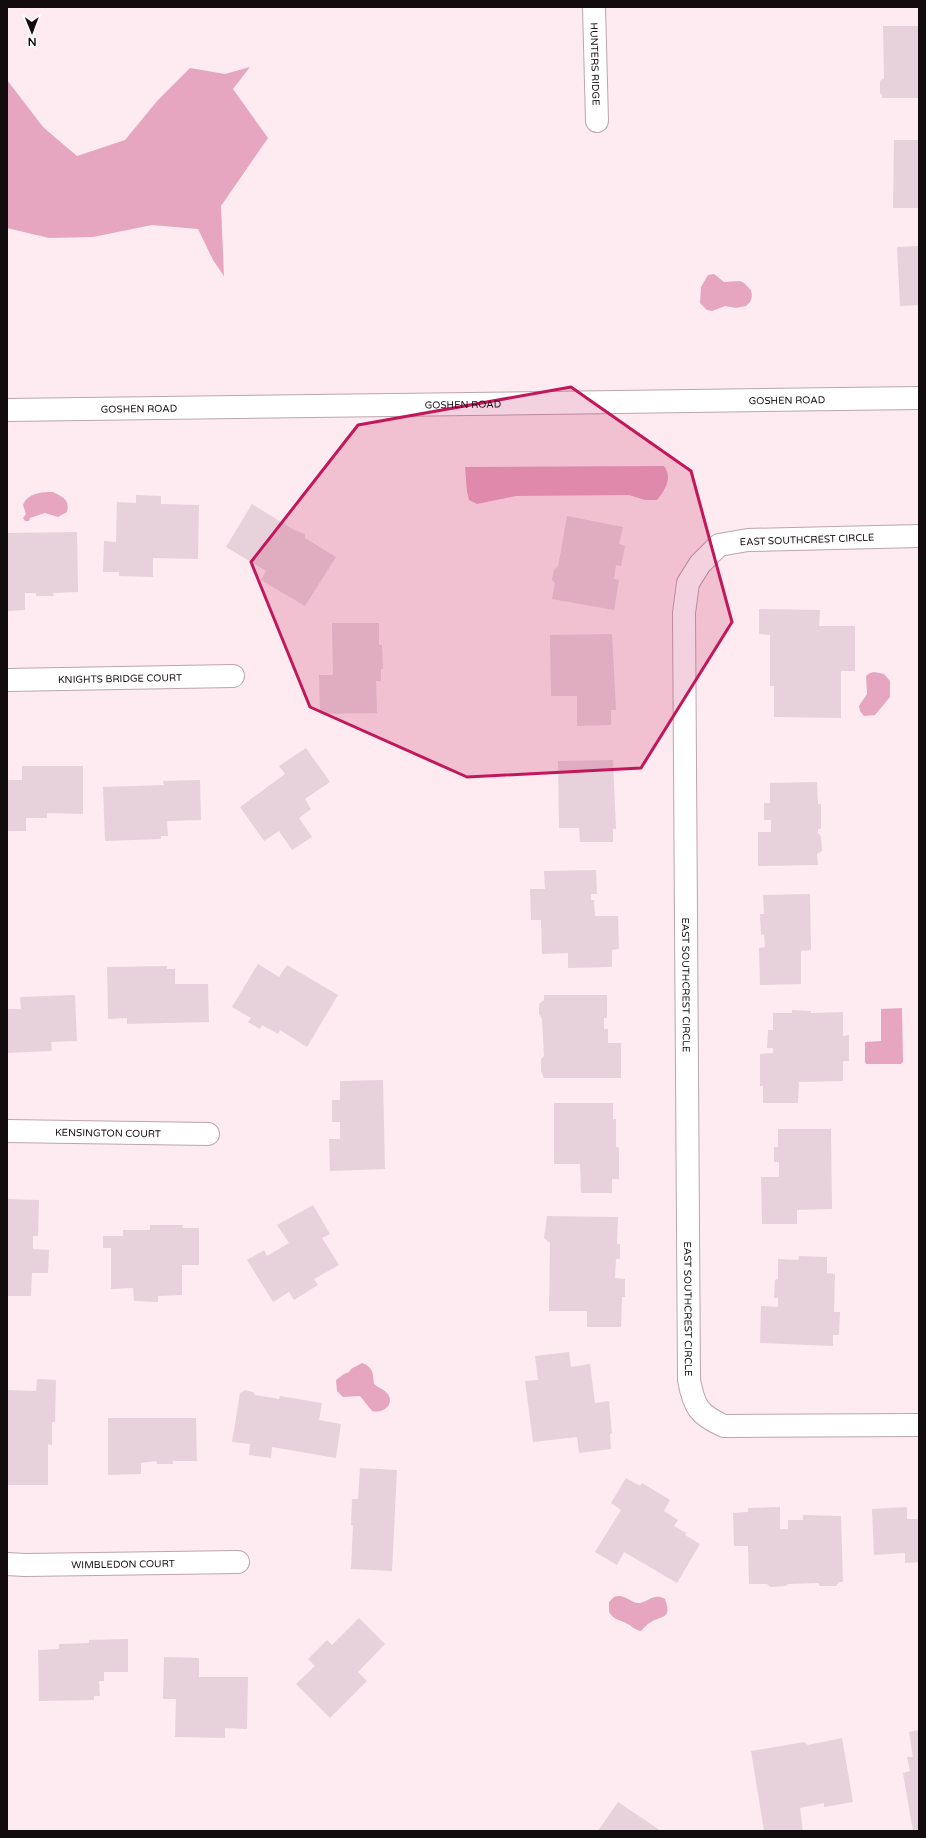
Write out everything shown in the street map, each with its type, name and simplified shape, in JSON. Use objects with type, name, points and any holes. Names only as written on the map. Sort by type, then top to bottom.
[{"type":"street","name":"HUNTERS RIDGE","points":[[594,7],[597,121]]},
{"type":"street","name":"GOSHEN ROAD","points":[[7,410],[919,398]]},
{"type":"street","name":"EAST SOUTHCREST CIRCLE","points":[[919,536],[748,540],[719,545],[700,564],[688,583],[684,621],[689,1380],[695,1405],[702,1414],[724,1426],[919,1425]]},
{"type":"street","name":"KNIGHTS BRIDGE COURT","points":[[7,680],[232,676]]},
{"type":"street","name":"KENSINGTON COURT","points":[[7,1131],[208,1134]]},
{"type":"street","name":"WIMBLEDON COURT","points":[[7,1564],[238,1562]]},
{"type":"highlighted area","points":[[571,387],[691,471],[732,622],[641,768],[467,777],[310,707],[251,562],[358,425]]},
{"type":"shaded area","points":[[250,67],[233,89],[268,138],[221,206],[224,276],[213,260],[198,229],[152,225],[93,237],[49,238],[7,228],[7,80],[43,127],[77,156],[125,140],[158,100],[190,68],[225,74]]},
{"type":"shaded area","points":[[714,274],[724,282],[740,281],[744,283],[751,290],[752,296],[750,302],[746,306],[736,308],[725,306],[712,311],[707,310],[700,303],[701,287],[708,275]]},
{"type":"shaded area","points":[[664,466],[668,475],[667,484],[657,500],[645,500],[629,495],[516,496],[477,504],[469,500],[465,467]]},
{"type":"shaded area","points":[[53,492],[65,499],[68,508],[67,512],[58,517],[45,513],[30,518],[29,521],[25,521],[23,518],[26,514],[23,505],[25,501],[35,494]]},
{"type":"shaded area","points":[[874,672],[884,674],[890,681],[890,697],[875,715],[864,716],[860,711],[859,706],[867,694],[866,676]]},
{"type":"shaded area","points":[[902,1008],[903,1062],[901,1064],[866,1064],[865,1042],[881,1041],[881,1009]]},
{"type":"shaded area","points":[[362,1363],[368,1366],[372,1371],[374,1384],[386,1392],[389,1397],[389,1404],[384,1410],[376,1412],[372,1411],[360,1396],[343,1397],[337,1391],[336,1380]]},
{"type":"shaded area","points":[[618,1596],[637,1603],[655,1597],[661,1597],[665,1599],[667,1613],[663,1617],[647,1625],[641,1631],[634,1629],[628,1624],[614,1618],[609,1612],[609,1602],[614,1597]]},
{"type":"building","points":[[883,26],[919,26],[919,98],[882,98],[880,93],[880,81],[884,78]]},
{"type":"building","points":[[894,140],[919,140],[919,208],[893,208]]},
{"type":"building","points":[[919,246],[919,305],[900,306],[897,247]]},
{"type":"building","points":[[136,495],[161,496],[161,504],[199,505],[198,559],[153,558],[153,577],[119,576],[119,572],[103,572],[104,541],[116,542],[117,502],[136,503]]},
{"type":"building","points":[[252,504],[294,530],[305,534],[305,538],[336,557],[305,606],[261,580],[266,571],[226,547]]},
{"type":"building","points":[[567,516],[623,527],[619,544],[625,546],[621,566],[616,565],[614,579],[619,580],[614,610],[552,599],[555,583],[552,580],[554,569],[558,567]]},
{"type":"building","points":[[77,532],[78,592],[53,593],[54,596],[36,596],[36,593],[25,593],[25,610],[7,611],[7,533]]},
{"type":"building","points":[[759,609],[820,610],[819,626],[855,626],[855,671],[841,671],[841,718],[774,717],[774,686],[770,686],[770,635],[759,634]]},
{"type":"building","points":[[332,623],[379,623],[379,645],[382,645],[383,669],[381,669],[381,681],[376,681],[377,713],[320,714],[319,675],[333,675]]},
{"type":"building","points":[[612,634],[616,710],[611,710],[611,725],[577,726],[577,696],[551,696],[550,635]]},
{"type":"building","points":[[306,748],[330,782],[305,799],[311,809],[299,818],[312,837],[292,850],[279,831],[264,841],[240,807],[285,774],[279,766]]},
{"type":"building","points":[[613,760],[616,829],[613,829],[613,842],[580,842],[579,828],[559,828],[558,761]]},
{"type":"building","points":[[22,766],[83,766],[83,814],[47,813],[47,818],[26,818],[26,831],[7,831],[7,780],[22,780]]},
{"type":"building","points":[[200,780],[201,820],[167,821],[168,836],[161,836],[161,839],[105,841],[103,787],[164,785],[163,781]]},
{"type":"building","points":[[817,782],[818,804],[821,804],[821,829],[818,829],[818,833],[821,836],[822,851],[817,854],[818,865],[758,866],[758,832],[771,832],[771,820],[764,820],[764,803],[770,803],[770,783]]},
{"type":"building","points":[[596,870],[597,894],[591,894],[591,900],[594,900],[595,916],[618,916],[619,949],[612,950],[612,967],[568,968],[568,953],[542,954],[541,920],[531,920],[530,889],[545,889],[544,871]]},
{"type":"building","points":[[810,894],[811,950],[801,951],[801,984],[760,985],[759,948],[765,947],[764,934],[761,935],[760,914],[764,914],[763,895]]},
{"type":"building","points":[[258,964],[279,977],[287,965],[338,995],[307,1047],[280,1030],[278,1034],[262,1025],[260,1029],[248,1022],[251,1018],[232,1007]]},
{"type":"building","points":[[167,966],[167,969],[175,969],[175,984],[208,984],[209,1022],[127,1024],[127,1018],[108,1019],[107,967]]},
{"type":"building","points":[[75,995],[77,1041],[51,1042],[52,1051],[7,1053],[7,1009],[21,1009],[20,997]]},
{"type":"building","points":[[544,995],[607,995],[607,1018],[604,1018],[604,1029],[608,1029],[608,1043],[621,1043],[621,1078],[544,1078],[541,1071],[541,1059],[544,1056],[542,1019],[539,1014],[539,1004],[544,1000]]},
{"type":"building","points":[[792,1010],[811,1011],[811,1013],[843,1012],[843,1036],[849,1035],[849,1061],[843,1061],[843,1081],[799,1082],[798,1103],[763,1103],[763,1086],[760,1086],[760,1054],[773,1053],[773,1048],[767,1048],[768,1030],[773,1030],[773,1013],[792,1013]]},
{"type":"building","points":[[383,1080],[385,1169],[330,1171],[329,1139],[340,1139],[340,1122],[332,1122],[332,1100],[340,1100],[340,1081]]},
{"type":"building","points":[[554,1103],[613,1103],[613,1119],[616,1119],[616,1147],[619,1147],[619,1179],[612,1179],[612,1193],[581,1193],[580,1164],[554,1164]]},
{"type":"building","points":[[778,1129],[831,1129],[832,1209],[797,1210],[797,1224],[762,1224],[761,1177],[779,1177],[779,1162],[774,1162],[774,1147],[778,1147]]},
{"type":"building","points":[[7,1199],[39,1200],[38,1236],[33,1236],[33,1249],[49,1250],[48,1273],[32,1273],[31,1296],[7,1296]]},
{"type":"building","points":[[313,1205],[330,1234],[322,1238],[339,1265],[314,1279],[318,1285],[294,1300],[289,1292],[273,1302],[247,1260],[264,1250],[267,1256],[289,1243],[277,1225]]},
{"type":"building","points":[[547,1216],[618,1217],[617,1244],[620,1244],[620,1259],[616,1259],[615,1278],[625,1279],[625,1297],[622,1297],[621,1327],[587,1327],[587,1311],[549,1311],[550,1243],[544,1238]]},
{"type":"building","points":[[150,1225],[183,1225],[182,1228],[199,1228],[199,1265],[182,1265],[182,1295],[158,1296],[158,1302],[134,1301],[133,1288],[111,1289],[111,1248],[103,1248],[103,1236],[123,1236],[123,1230],[150,1230]]},
{"type":"building","points":[[799,1256],[827,1257],[827,1273],[835,1274],[834,1312],[840,1312],[839,1335],[833,1335],[833,1346],[760,1343],[761,1306],[778,1307],[778,1298],[774,1298],[775,1280],[778,1279],[778,1259],[798,1260]]},
{"type":"building","points":[[569,1352],[571,1367],[590,1364],[595,1403],[609,1401],[612,1434],[610,1434],[611,1449],[579,1453],[577,1437],[533,1442],[525,1381],[538,1380],[535,1356]]},
{"type":"building","points":[[37,1379],[56,1380],[55,1422],[52,1422],[52,1445],[48,1444],[48,1485],[7,1485],[7,1390],[36,1391]]},
{"type":"building","points":[[245,1390],[253,1392],[255,1395],[279,1399],[280,1396],[322,1403],[319,1420],[341,1424],[336,1458],[272,1447],[271,1458],[249,1455],[250,1444],[232,1442],[240,1393]]},
{"type":"building","points":[[108,1418],[196,1418],[197,1461],[173,1461],[173,1464],[157,1464],[156,1461],[141,1463],[141,1474],[108,1475]]},
{"type":"building","points":[[360,1468],[397,1470],[392,1571],[351,1569],[353,1525],[351,1525],[352,1499],[358,1499]]},
{"type":"building","points":[[626,1478],[640,1486],[642,1483],[670,1500],[664,1511],[678,1520],[674,1526],[700,1544],[677,1583],[624,1552],[617,1565],[595,1552],[621,1510],[611,1503]]},
{"type":"building","points":[[780,1507],[780,1529],[788,1529],[788,1520],[803,1520],[803,1515],[841,1516],[843,1582],[839,1582],[836,1586],[820,1586],[818,1583],[788,1584],[786,1586],[770,1587],[767,1584],[749,1584],[748,1546],[734,1546],[733,1513],[748,1512],[748,1508]]},
{"type":"building","points":[[907,1507],[907,1519],[919,1519],[919,1562],[905,1563],[905,1553],[874,1555],[872,1509]]},
{"type":"building","points":[[359,1618],[385,1644],[358,1672],[367,1681],[330,1718],[296,1684],[315,1666],[308,1659],[327,1640],[332,1645]]},
{"type":"building","points":[[128,1639],[128,1672],[104,1672],[104,1681],[99,1681],[100,1696],[94,1696],[94,1700],[39,1701],[38,1650],[59,1649],[59,1644],[89,1643],[89,1640]]},
{"type":"building","points":[[164,1657],[199,1658],[199,1677],[248,1677],[247,1729],[225,1728],[225,1738],[175,1737],[176,1699],[163,1699]]},
{"type":"building","points":[[919,1730],[919,1831],[913,1831],[903,1773],[910,1771],[907,1757],[913,1757],[909,1732]]},
{"type":"building","points":[[842,1738],[853,1802],[824,1807],[824,1803],[800,1808],[803,1831],[764,1831],[751,1751],[804,1742],[808,1745]]},
{"type":"building","points":[[618,1802],[661,1831],[598,1831]]}]
